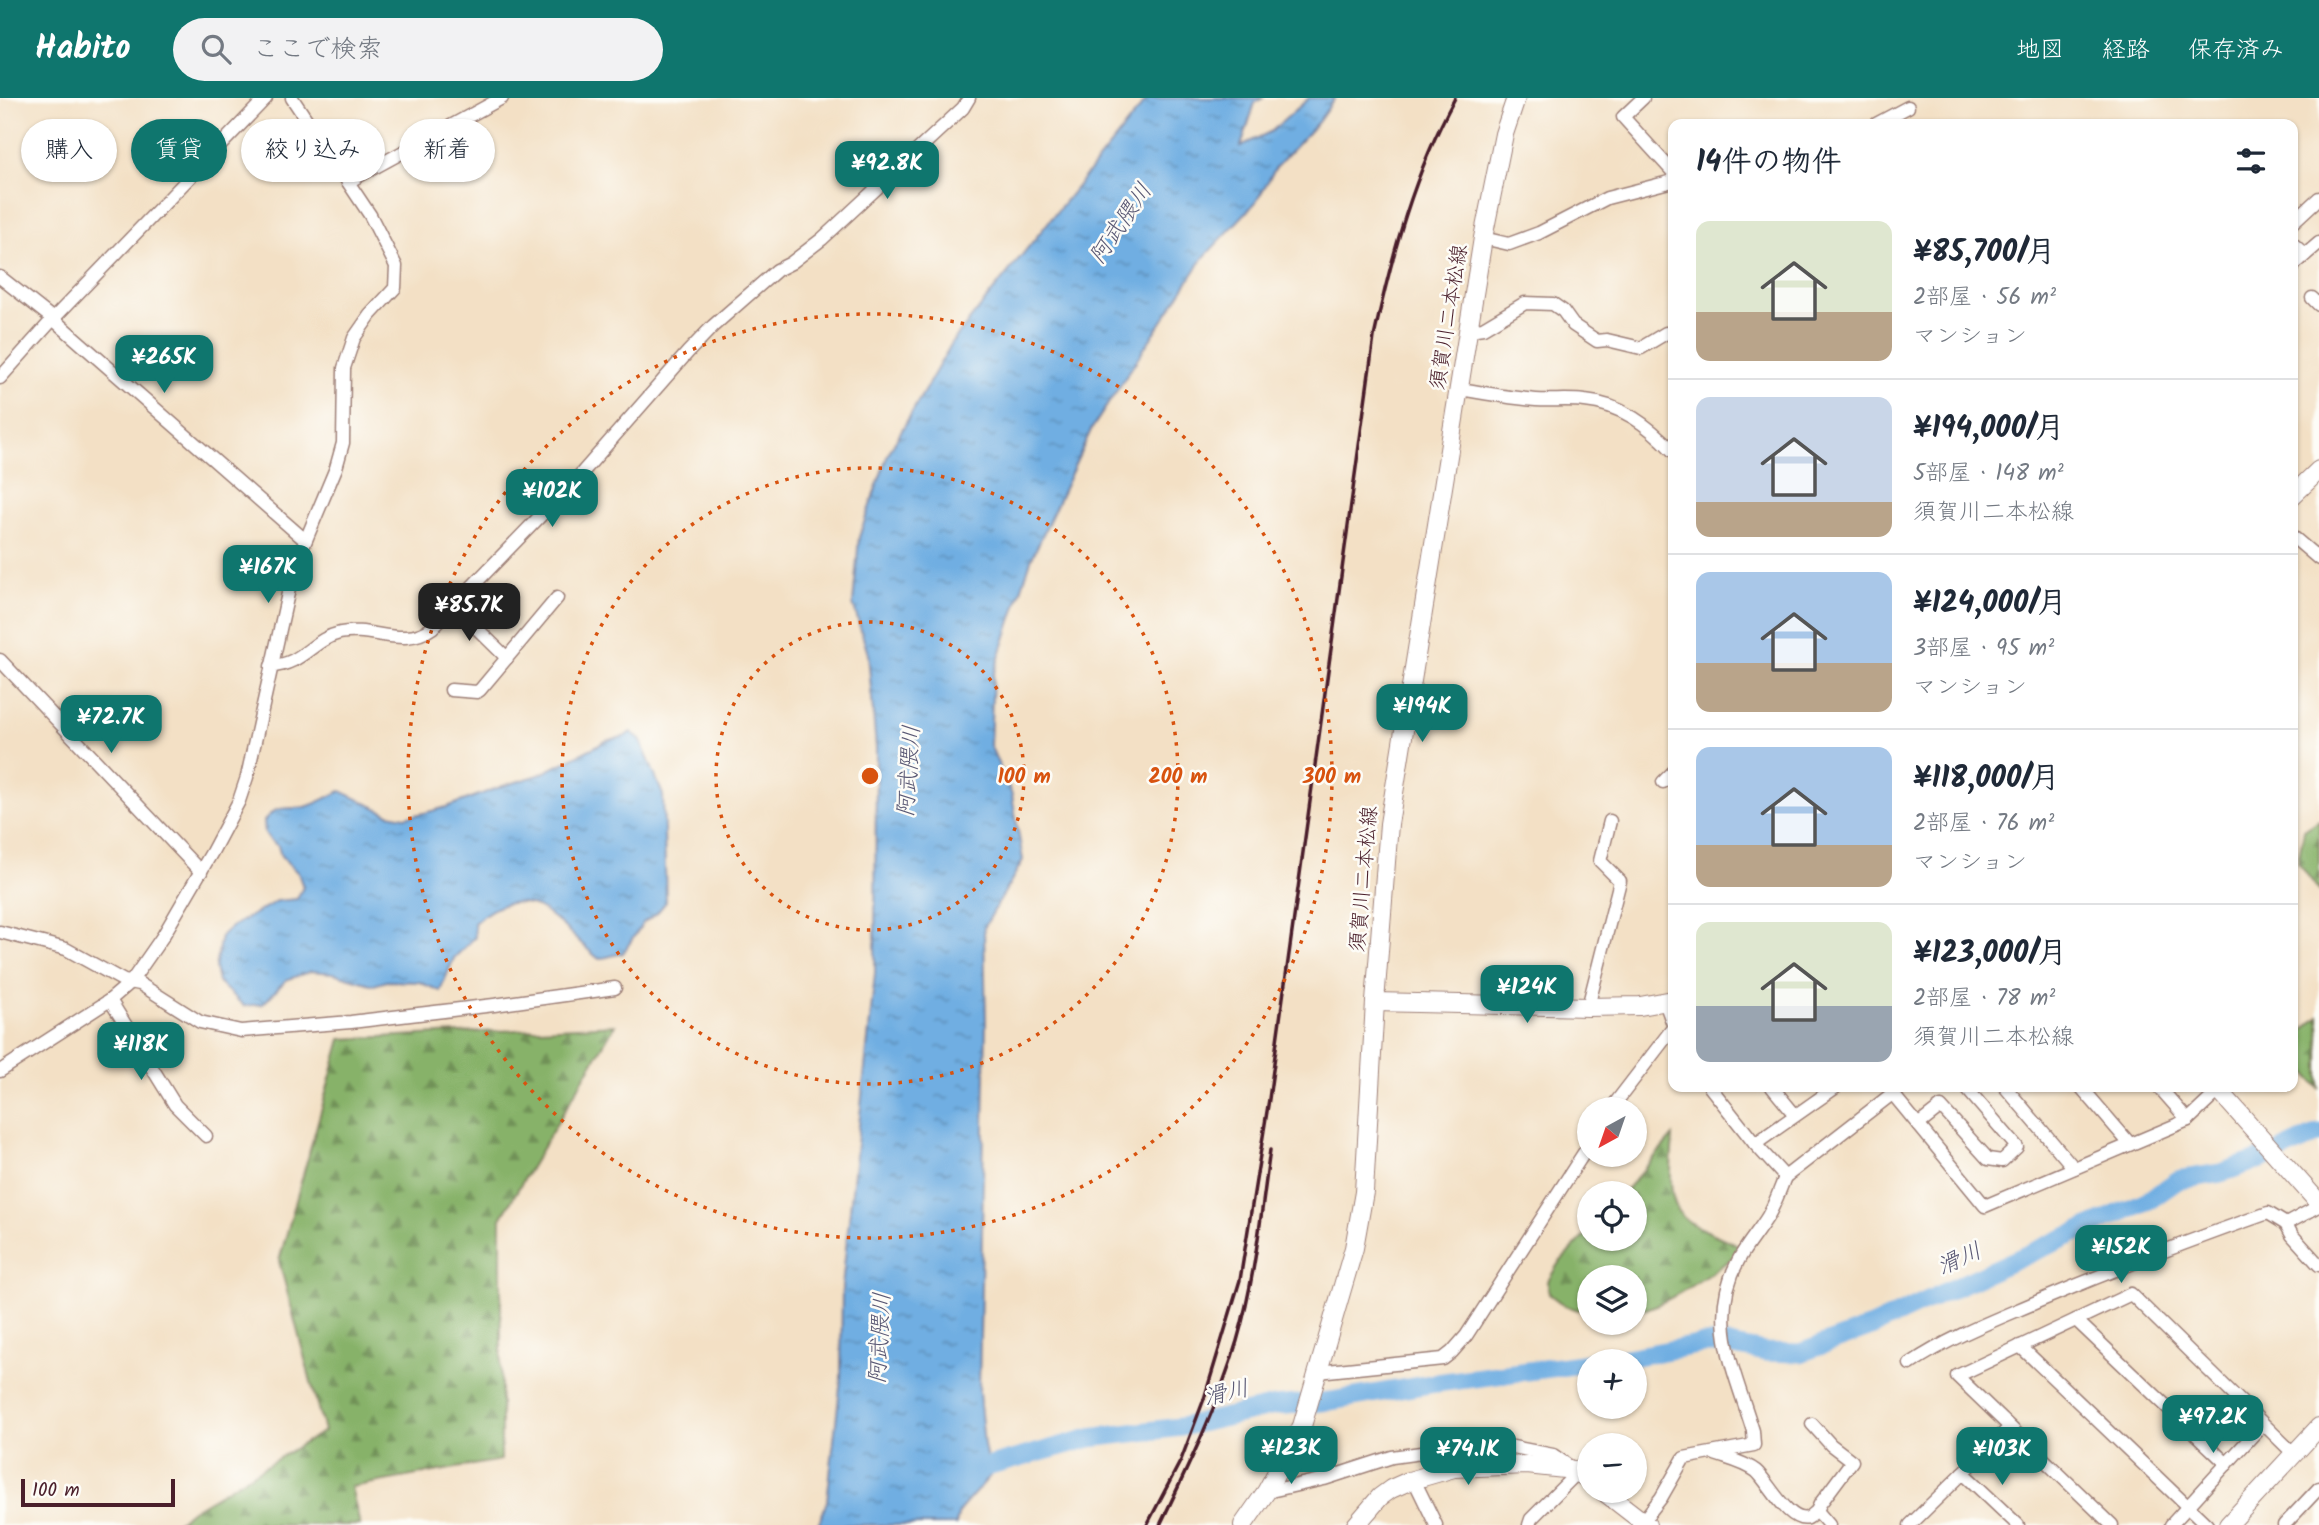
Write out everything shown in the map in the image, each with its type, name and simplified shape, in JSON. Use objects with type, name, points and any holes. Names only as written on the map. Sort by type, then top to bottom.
[{"type":"main road","name":"須賀川二本松線","points":[[1243,1525],[1266,1492],[1302,1426],[1354,1248],[1364,1192],[1389,824],[1483,238],[1504,134],[1516,98]]},
{"type":"main road","points":[[2298,490],[2319,470]]},
{"type":"main road","points":[[1375,1002],[1588,1007],[1640,1006],[1668,1001]]},
{"type":"main road","points":[[2223,1092],[2319,1204]]},
{"type":"main road","points":[[2228,1525],[2319,1427]]},
{"type":"main road","points":[[1356,1525],[1380,1497],[1391,1489],[1454,1468],[1527,1465],[1577,1473]]},
{"type":"main road","points":[[1619,1503],[1645,1523]]},
{"type":"street","points":[[0,378],[265,98]]},
{"type":"street","points":[[292,98],[306,119]]},
{"type":"street","points":[[385,162],[502,98]]},
{"type":"street","points":[[271,666],[289,664],[324,640],[342,632],[404,638],[421,635],[437,624],[573,483],[713,326],[776,270],[791,263],[822,239],[970,98]]},
{"type":"street","points":[[1643,98],[1623,117],[1668,166]]},
{"type":"street","points":[[1885,119],[1908,107]]},
{"type":"street","points":[[0,1070],[110,1000],[131,982],[152,953],[201,872],[244,790],[293,571],[336,468],[343,443],[344,368],[350,348],[370,315],[395,288],[397,281],[393,257],[348,182]]},
{"type":"street","points":[[1483,238],[1509,244],[1539,233],[1607,198],[1668,182]]},
{"type":"street","points":[[2298,217],[2319,198]]},
{"type":"street","points":[[2298,262],[2319,243]]},
{"type":"street","points":[[2298,249],[2305,256]]},
{"type":"street","points":[[0,277],[53,319],[305,540]]},
{"type":"street","points":[[1469,330],[1483,328],[1525,303],[1553,304],[1563,311],[1573,325],[1597,341],[1607,340],[1641,348],[1666,333]]},
{"type":"street","points":[[1460,389],[1535,400],[1586,401],[1613,407],[1634,417],[1668,446]]},
{"type":"street","points":[[2298,541],[2319,559]]},
{"type":"street","points":[[452,690],[477,692],[557,598]]},
{"type":"street","points":[[453,605],[507,658]]},
{"type":"street","points":[[0,660],[201,872]]},
{"type":"street","points":[[1663,782],[1668,777]]},
{"type":"street","points":[[1588,1007],[1620,881],[1600,861],[1610,821]]},
{"type":"street","points":[[0,932],[66,949],[118,978],[140,984],[200,1022],[241,1031],[364,1021],[615,988]]},
{"type":"street","points":[[110,1000],[175,1105],[206,1136]]},
{"type":"street","points":[[1619,1097],[1668,1032]]},
{"type":"street","points":[[1714,1092],[1785,1177]]},
{"type":"street","points":[[1776,1092],[1795,1115]]},
{"type":"street","points":[[1755,1144],[1829,1092]]},
{"type":"street","points":[[1645,1523],[1684,1458],[1754,1445],[1753,1431],[1726,1338],[1723,1307],[1727,1283],[1739,1258],[1770,1213],[1785,1177],[1893,1092]]},
{"type":"street","points":[[1897,1092],[1918,1125],[1985,1206],[2188,1121],[2216,1092]]},
{"type":"street","points":[[1918,1125],[1941,1107],[1988,1159],[2002,1161],[2017,1147],[1970,1092]]},
{"type":"street","points":[[2009,1092],[2074,1168]]},
{"type":"street","points":[[2085,1092],[2130,1144]]},
{"type":"street","points":[[2163,1092],[2188,1121]]},
{"type":"street","points":[[1317,1375],[1443,1359],[1452,1352],[1466,1336],[1577,1164]]},
{"type":"street","points":[[2286,1224],[2319,1204]]},
{"type":"street","points":[[1910,1364],[1940,1345],[1997,1319],[2169,1247],[2268,1213],[2286,1224],[2292,1235],[2319,1265]]},
{"type":"street","points":[[2112,1525],[1958,1376],[2131,1294],[2294,1454]]},
{"type":"street","points":[[2076,1320],[2227,1464]]},
{"type":"street","points":[[2020,1346],[2207,1525]]},
{"type":"street","points":[[1713,1453],[1746,1464],[1759,1474],[1784,1506],[1799,1517],[1808,1518],[1817,1511],[1852,1461],[1831,1445],[1812,1424]]},
{"type":"street","points":[[2171,1525],[2263,1424]]},
{"type":"street","points":[[1917,1523],[2009,1428]]},
{"type":"street","points":[[1266,1492],[1324,1479],[1392,1457],[1479,1445],[1498,1444],[1553,1455],[1577,1471]]},
{"type":"street","points":[[1964,1473],[2018,1525]]},
{"type":"street","points":[[1529,1525],[1531,1519],[1577,1478]]},
{"type":"street","points":[[1414,1480],[1436,1525]]},
{"type":"street","points":[[2284,1525],[2319,1488]]},
{"type":"street","points":[[1817,1511],[1829,1525]]},
{"type":"green space","points":[[2319,820],[2319,891],[2298,862],[2304,830]]},
{"type":"green space","points":[[2319,1016],[2319,1088],[2298,1064],[2298,1035]]},
{"type":"green space","points":[[615,1025],[501,1218],[501,1460],[351,1487],[360,1525],[173,1525],[192,1510],[324,1431],[279,1261],[341,1039]]},
{"type":"green space","points":[[1673,1136],[1671,1184],[1676,1207],[1691,1223],[1746,1249],[1678,1294],[1647,1309],[1647,1265],[1577,1265],[1577,1310],[1565,1306],[1549,1294],[1548,1281],[1558,1264],[1577,1244],[1577,1251],[1647,1251],[1647,1181],[1634,1181]]},
{"type":"water","name":"阿武隈川","points":[[1148,98],[1263,98],[1255,103],[1241,146],[1272,131],[1309,98],[1335,98],[1318,122],[1276,167],[1256,202],[1204,257],[1091,430],[1031,560],[993,676],[990,745],[1012,795],[1023,860],[984,928],[986,1023],[979,1392],[990,1476],[959,1511],[956,1525],[818,1525],[827,1501],[841,1378],[842,1286],[875,973],[876,748],[868,654],[853,604],[859,537],[888,454],[953,341]]},
{"type":"water","points":[[631,732],[640,739],[663,795],[666,902],[656,914],[643,923],[623,953],[599,959],[555,919],[541,910],[527,903],[511,903],[493,909],[474,923],[475,937],[454,958],[440,991],[419,982],[387,981],[374,985],[333,973],[311,971],[286,980],[263,1004],[244,1006],[218,982],[215,968],[221,936],[231,927],[277,901],[297,899],[303,887],[298,873],[281,856],[278,846],[265,833],[264,821],[274,811],[310,806],[341,791],[389,814],[405,817],[424,813],[539,775],[608,740],[624,737]]},
{"type":"waterway","name":"滑川","points":[[1647,1354],[1703,1344],[1723,1344],[1765,1352],[1800,1353],[1871,1327],[2151,1199],[2178,1180],[2221,1173],[2275,1154],[2319,1133]]},
{"type":"waterway","name":"滑川","points":[[965,1473],[1090,1438],[1181,1427],[1275,1406],[1331,1401],[1436,1383],[1577,1365]]},
{"type":"railway","points":[[1147,1525],[1181,1460],[1204,1399],[1240,1280],[1269,1099],[1374,337],[1406,214],[1440,126],[1455,98]]},
{"type":"railway","points":[[1160,1525],[1212,1412],[1237,1341],[1253,1270],[1270,1150]]}]
